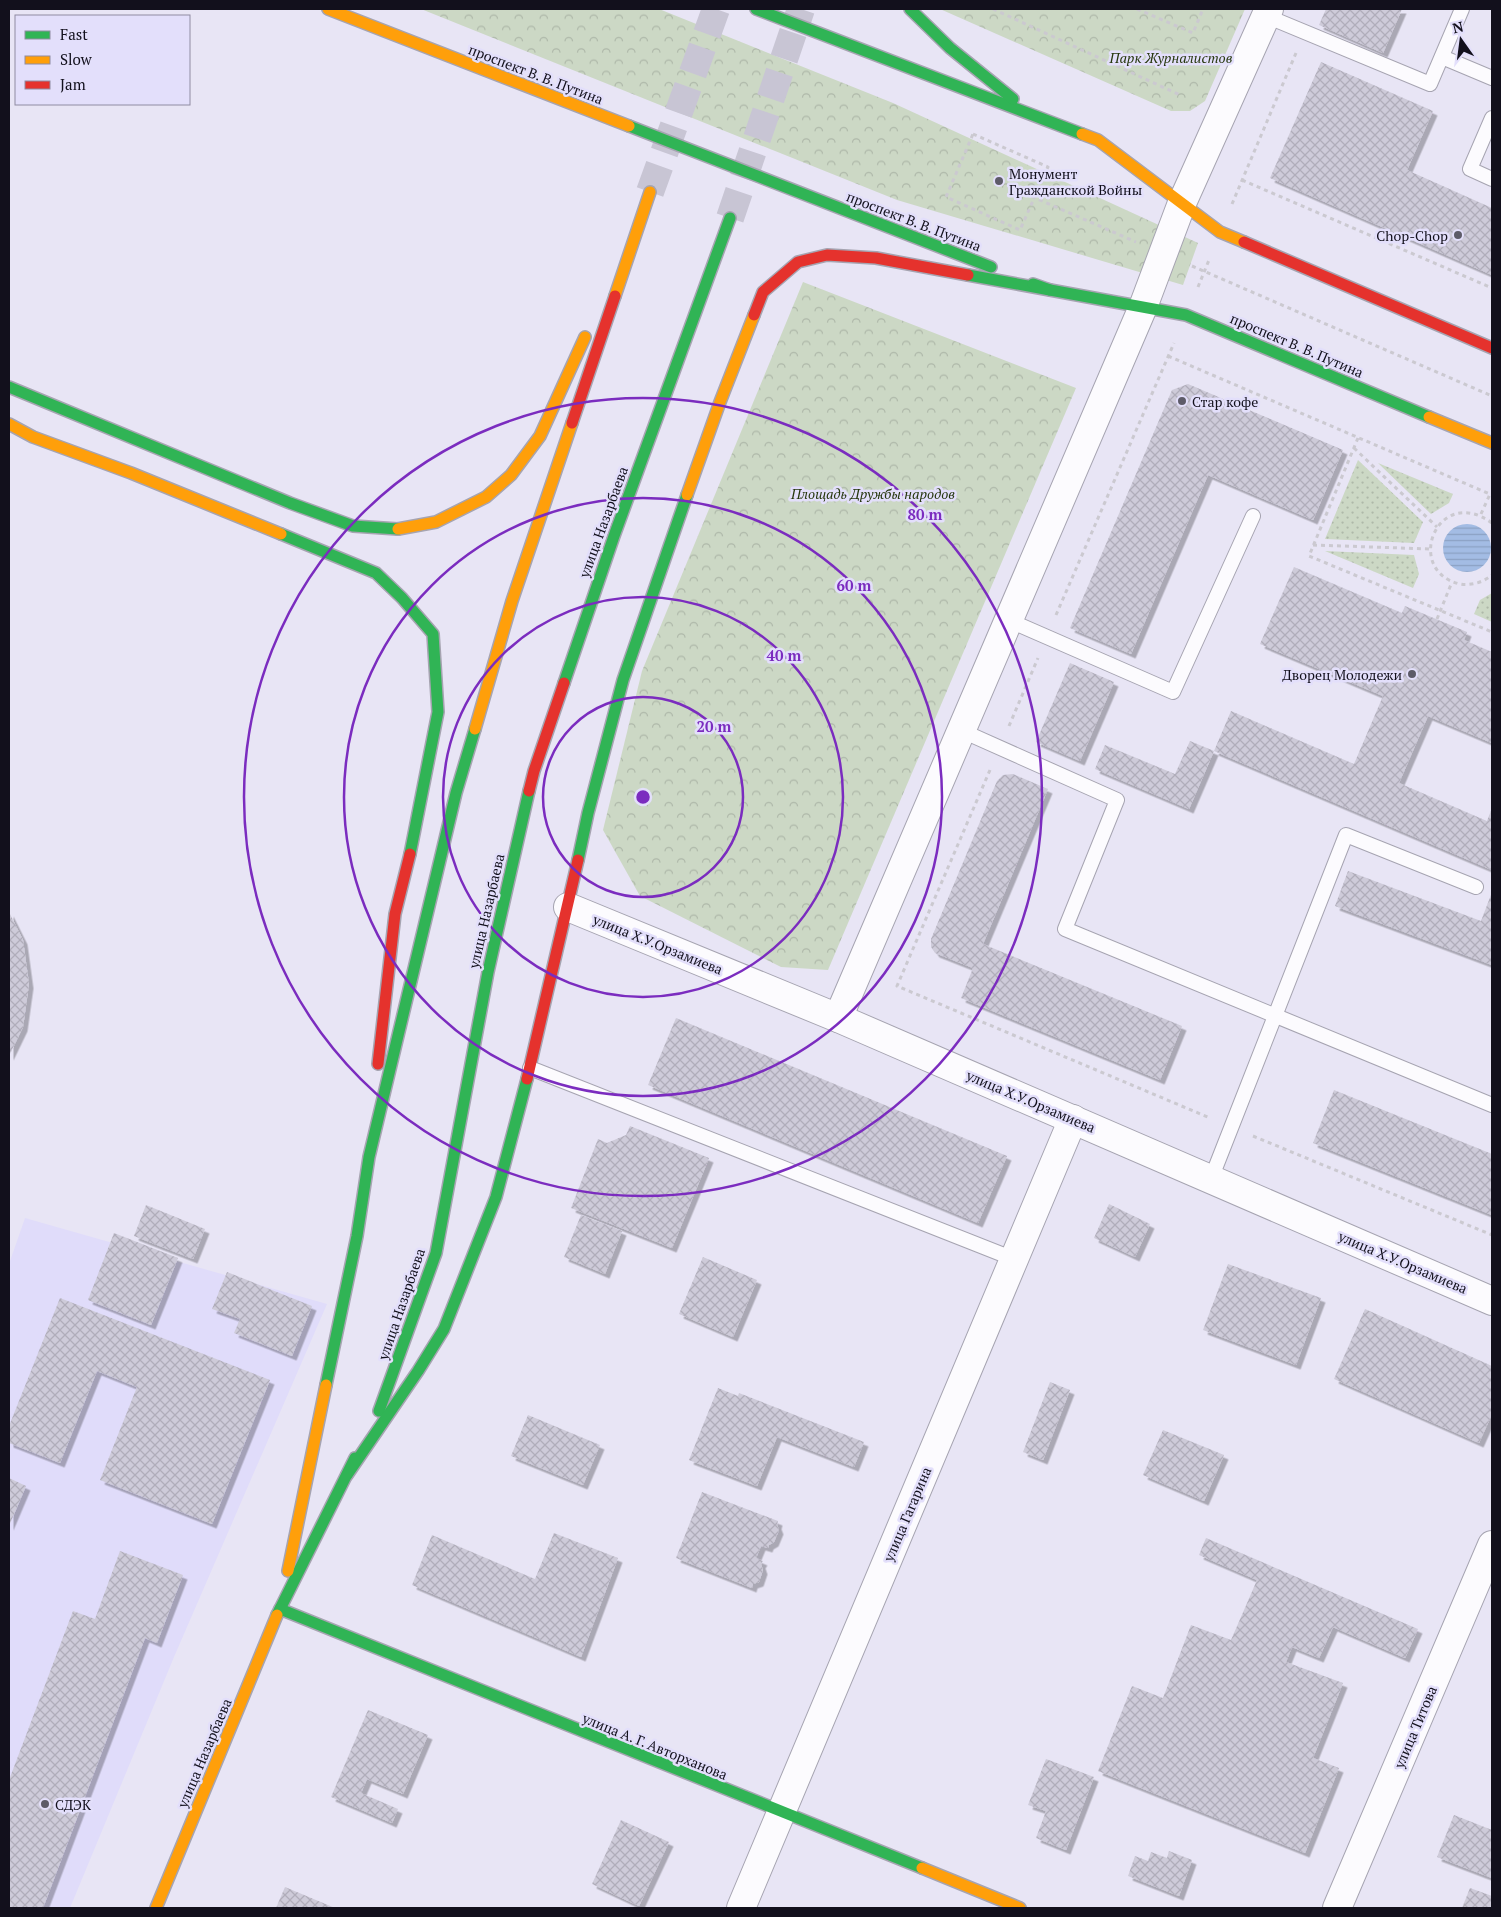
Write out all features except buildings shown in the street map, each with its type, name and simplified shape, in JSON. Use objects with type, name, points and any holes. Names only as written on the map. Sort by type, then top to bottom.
[{"type":"main road","name":"проспект В. В. Путина","points":[[328,9],[1050,290],[1186,315],[1492,443]]},
{"type":"main road","points":[[756,9],[1098,140],[1220,232],[1492,348]]},
{"type":"main road","points":[[910,9],[950,48],[1034,115]]},
{"type":"main road","name":"улица Назарбаева","points":[[280,1609],[358,1236],[370,1157],[456,793],[509,611],[650,192],[601,300]]},
{"type":"main road","name":"улица Назарбаева","points":[[156,1908],[280,1609],[381,1406],[436,1253],[488,972],[534,770],[614,536],[730,218]]},
{"type":"main road","points":[[347,1475],[418,1371],[444,1329],[496,1197],[530,1068],[588,813],[623,680],[720,402],[763,292],[798,262],[827,255],[876,258],[1050,290]]},
{"type":"main road","points":[[9,387],[290,503],[353,526],[394,530],[436,522],[486,497],[511,475],[540,436],[589,328]]},
{"type":"main road","points":[[9,424],[33,437],[131,473],[376,573],[402,598],[433,634],[438,712],[414,838],[395,914],[382,1018],[370,1157]]},
{"type":"main road","name":"улица А. Г. Авторханова","points":[[280,1609],[780,1813],[1020,1908]]},
{"type":"street","points":[[838,1018],[1143,307],[1182,203],[1267,12]]},
{"type":"street","name":"улица Х.У.Орзамиева","points":[[568,907],[838,1018],[1492,1301]]},
{"type":"street","name":"улица Гагарина","points":[[741,1908],[1073,1119]]},
{"type":"street","name":"улица Титова","points":[[1337,1908],[1492,1546]]},
{"type":"lane","points":[[1267,12],[1305,32],[1430,84],[1462,9]]},
{"type":"lane","points":[[1442,57],[1492,78]]},
{"type":"lane","points":[[1492,118],[1470,169],[1492,179]]},
{"type":"lane","points":[[1008,620],[1173,692],[1253,516]]},
{"type":"lane","points":[[960,730],[1118,800],[1065,929],[1492,1105]]},
{"type":"lane","points":[[1211,1179],[1346,835],[1476,887]]},
{"type":"lane","points":[[530,1068],[1014,1259]]},
{"type":"path","points":[[993,9],[1180,95]]},
{"type":"path","points":[[1137,9],[1193,33],[1203,9]]},
{"type":"path","points":[[1305,32],[1168,356],[1491,494],[1480,514]]},
{"type":"path","points":[[974,134],[1048,167],[1034,198],[1020,230],[946,197],[974,134]]},
{"type":"path","points":[[1242,180],[1492,288]]},
{"type":"path","points":[[1017,190],[1492,396]]},
{"type":"path","points":[[1358,438],[1309,556],[1492,632]]},
{"type":"path","points":[[1354,448],[1437,528]]},
{"type":"path","points":[[1492,523],[1480,514],[1464,512],[1449,517],[1437,528],[1431,538],[1430,549],[1433,563],[1440,574],[1452,582],[1465,585],[1479,583],[1492,576]]},
{"type":"path","points":[[1313,545],[1430,549]]},
{"type":"path","points":[[1437,619],[1452,582]]},
{"type":"shaded area","points":[[25,1218],[327,1304],[174,1657],[70,1908],[9,1908],[9,1264]]},
{"type":"green space","points":[[421,9],[659,9],[893,103],[1198,243],[1183,285],[897,200]]},
{"type":"green space","name":"Парк Журналистов","points":[[940,9],[1245,9],[1205,101],[1190,111],[1171,111]]},
{"type":"green space","name":"Площадь Дружбы народов","points":[[803,282],[1076,388],[828,970],[781,967],[640,896],[603,830],[642,671]]},
{"type":"green space","points":[[1358,460],[1423,522],[1414,543],[1325,539]]},
{"type":"green space","points":[[1378,463],[1453,494],[1449,503],[1431,514]]},
{"type":"green space","points":[[1325,551],[1414,555],[1419,574],[1413,588]]},
{"type":"green space","points":[[1492,593],[1492,622],[1474,614],[1480,600]]},
{"type":"water","points":[[1462,524],[1472,524],[1481,528],[1487,534],[1490,539],[1490,557],[1481,568],[1472,572],[1462,572],[1453,568],[1447,562],[1443,553],[1443,543],[1447,534],[1453,528]]},
{"type":"tunnel","points":[[650,192],[716,9]]},
{"type":"tunnel","points":[[730,218],[801,9]]},
{"type":"traffic: fast","points":[[756,9],[1082,134]]},
{"type":"traffic: fast","points":[[910,9],[950,48],[1013,99]]},
{"type":"traffic: fast","points":[[629,126],[991,267]]},
{"type":"traffic: fast","points":[[564,683],[614,536],[730,218]]},
{"type":"traffic: fast","points":[[968,275],[1050,290]]},
{"type":"traffic: fast","points":[[1033,284],[1050,290],[1186,315],[1429,417]]},
{"type":"traffic: fast","points":[[9,387],[290,503],[353,526],[398,529]]},
{"type":"traffic: fast","points":[[578,860],[588,813],[623,680],[687,495]]},
{"type":"traffic: fast","points":[[281,534],[376,573],[402,598],[433,634],[438,712],[410,854]]},
{"type":"traffic: fast","points":[[326,1385],[357,1236],[369,1157],[456,793],[475,729]]},
{"type":"traffic: fast","points":[[379,1411],[436,1253],[488,972],[529,791]]},
{"type":"traffic: fast","points":[[347,1475],[418,1371],[444,1329],[496,1197],[527,1079]]},
{"type":"traffic: fast","points":[[280,1609],[355,1458]]},
{"type":"traffic: fast","points":[[277,1615],[280,1609],[922,1868]]},
{"type":"traffic: slow","points":[[328,9],[629,126]]},
{"type":"traffic: slow","points":[[1082,134],[1098,140],[1220,232],[1244,242]]},
{"type":"traffic: slow","points":[[615,296],[650,192]]},
{"type":"traffic: slow","points":[[687,495],[720,402],[754,315]]},
{"type":"traffic: slow","points":[[398,529],[436,522],[486,497],[511,475],[540,436],[585,337]]},
{"type":"traffic: slow","points":[[1429,417],[1492,443]]},
{"type":"traffic: slow","points":[[475,729],[512,601],[572,423]]},
{"type":"traffic: slow","points":[[9,424],[33,437],[131,473],[281,534]]},
{"type":"traffic: slow","points":[[288,1571],[326,1385]]},
{"type":"traffic: slow","points":[[156,1908],[277,1615]]},
{"type":"traffic: slow","points":[[922,1868],[1020,1908]]},
{"type":"traffic: jam","points":[[1244,242],[1492,348]]},
{"type":"traffic: jam","points":[[754,315],[763,292],[798,262],[827,255],[876,258],[968,275]]},
{"type":"traffic: jam","points":[[572,423],[615,296]]},
{"type":"traffic: jam","points":[[529,791],[564,683]]},
{"type":"traffic: jam","points":[[378,1064],[395,914],[410,854]]},
{"type":"traffic: jam","points":[[527,1079],[578,860]]},
{"type":"place","name":"Монумент Гражданской Войны","points":[[999,181]]},
{"type":"place","name":"Chop-Chop","points":[[1458,235]]},
{"type":"place","name":"Стар кофе","points":[[1182,401]]},
{"type":"place","name":"Дворец Молодежи","points":[[1412,674]]},
{"type":"place","name":"СДЭК","points":[[45,1804]]}]
